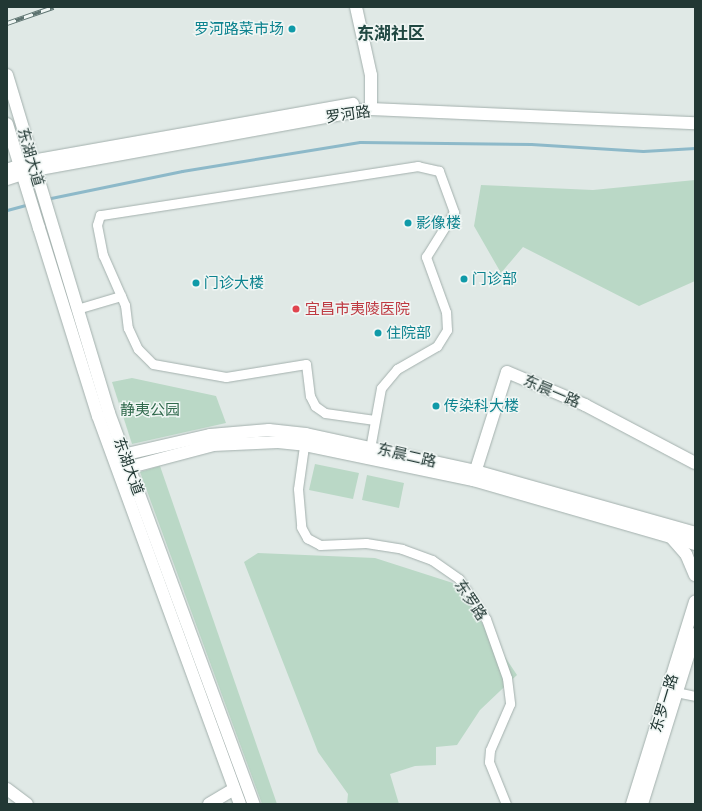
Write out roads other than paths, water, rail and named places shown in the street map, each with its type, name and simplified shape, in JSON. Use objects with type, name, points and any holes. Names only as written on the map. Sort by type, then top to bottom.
[{"type":"main road","points":[[356,7],[371,75],[371,105]]},
{"type":"main road","name":"东湖大道","points":[[7,75],[33,166],[43,228],[77,309],[123,469],[240,804]]},
{"type":"main road","name":"罗河路","points":[[7,170],[21,169],[371,105],[668,117],[695,114]]},
{"type":"main road","name":"罗河路","points":[[371,105],[695,123]]},
{"type":"main road","name":"东湖大道","points":[[7,124],[119,456]]},
{"type":"main road","name":"罗河路","points":[[7,179],[21,169]]},
{"type":"main road","name":"东晨一路","points":[[474,475],[507,372],[585,405],[695,463]]},
{"type":"main road","name":"东晨二路","points":[[119,456],[210,435],[270,430],[305,440],[369,452],[474,475],[695,533]]},
{"type":"main road","name":"东晨二路","points":[[123,469],[213,445],[305,440]]},
{"type":"main road","name":"东湖大道","points":[[123,469],[254,804]]},
{"type":"main road","name":"东晨二路","points":[[474,475],[695,544]]},
{"type":"main road","points":[[672,537],[686,554],[695,575]]},
{"type":"main road","name":"东罗一路","points":[[632,804],[695,602]]},
{"type":"main road","name":"东罗一路","points":[[642,804],[695,634]]},
{"type":"main road","points":[[7,789],[27,804]]},
{"type":"main road","points":[[210,804],[234,789]]},
{"type":"street","points":[[369,452],[381,388],[389,376],[404,364],[437,346],[447,330],[446,312],[426,257],[454,212],[445,180],[434,168],[418,166],[100,215],[97,225],[103,255],[121,296],[138,349],[153,364],[226,377],[306,364],[310,396],[315,406],[325,413],[374,420]]},
{"type":"street","points":[[77,309],[121,296]]},
{"type":"street","name":"东罗路","points":[[305,440],[298,489],[301,527],[307,538],[320,546],[366,543],[402,549],[432,560],[459,579],[486,619],[505,673],[509,697],[505,721],[490,750],[489,762],[506,804]]},
{"type":"street","points":[[676,692],[695,696]]},
{"type":"waterway","points":[[46,199],[182,171],[360,142],[531,144],[643,151],[695,148]]},
{"type":"waterway","points":[[7,210],[29,204]]},
{"type":"railway","points":[[7,23],[53,7]]},
{"type":"place","name":"罗河路菜市场","points":[[292,29]]},
{"type":"place","name":"影像楼","points":[[408,223]]},
{"type":"place","name":"门诊部","points":[[464,279]]},
{"type":"place","name":"门诊大楼","points":[[196,283]]},
{"type":"place","name":"宜昌市夷陵医院","points":[[296,309]]},
{"type":"place","name":"住院部","points":[[378,333]]},
{"type":"place","name":"传染科大楼","points":[[436,406]]},
{"type":"district","name":"东湖社区","points":[[391,33]]},
{"type":"park label","name":"静夷公园","points":[[150,410]]}]
